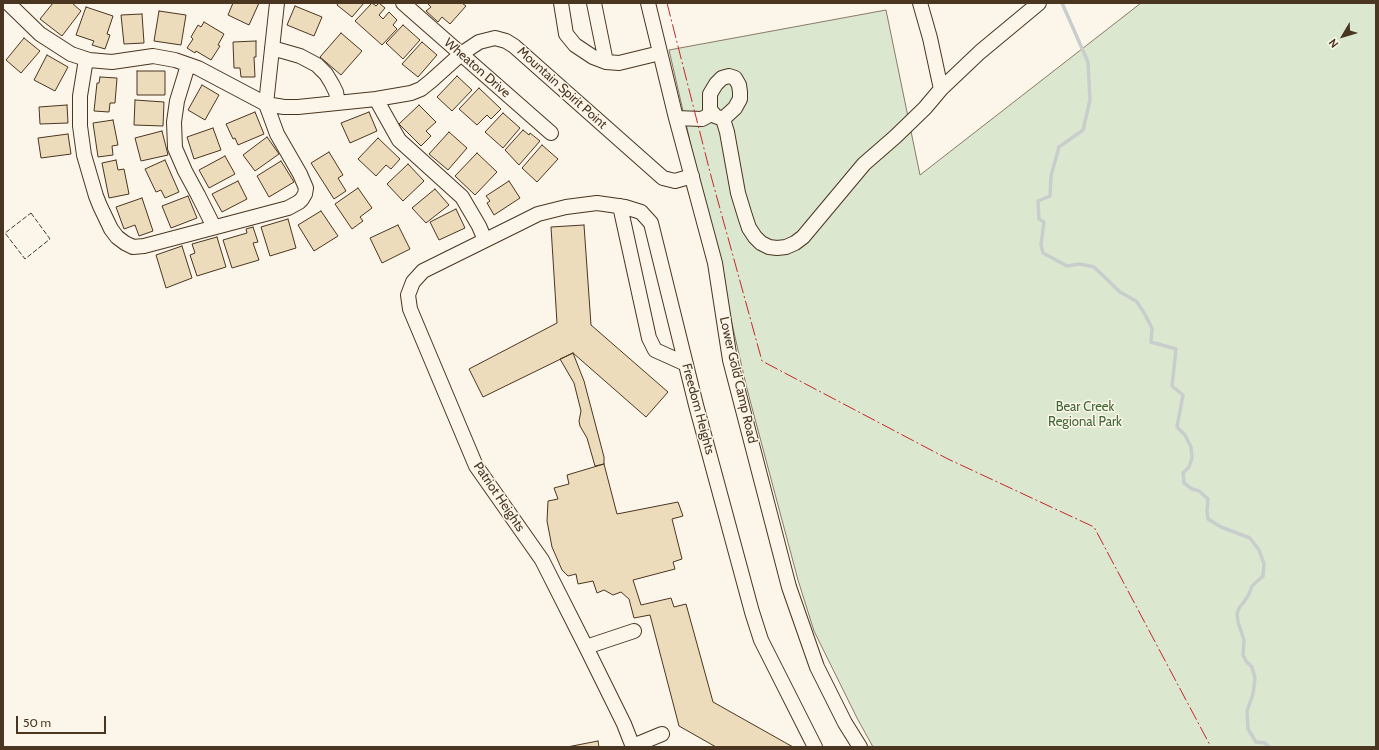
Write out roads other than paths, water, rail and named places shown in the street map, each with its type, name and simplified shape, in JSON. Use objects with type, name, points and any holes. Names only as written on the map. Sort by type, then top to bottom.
[{"type":"street","name":"Mountain Spirit Point","points":[[8,3],[40,34],[71,54],[86,59],[112,62],[153,56],[174,60],[198,68],[266,104],[284,107],[298,107],[376,99],[411,93],[432,81],[461,54],[478,42],[495,38],[506,41],[514,46],[663,178],[675,181],[692,176]]},
{"type":"street","points":[[86,59],[80,96],[80,126],[83,148],[96,196],[114,233],[125,243],[133,247],[144,246],[288,208],[299,202],[305,194],[304,183],[277,134],[266,104],[277,3]]},
{"type":"street","name":"Wheaton Drive","points":[[403,3],[551,133]]},
{"type":"street","points":[[562,3],[566,34],[575,45],[593,57],[606,62],[619,63],[660,53]]},
{"type":"street","points":[[594,3],[606,62]]},
{"type":"street","name":"Lower Gold Camp Road","points":[[648,3],[676,118],[715,263],[730,360],[789,587],[818,667],[845,722],[860,747]]},
{"type":"street","points":[[920,3],[930,38],[941,89]]},
{"type":"street","points":[[676,118],[702,119],[718,116],[727,132],[738,193],[749,228],[761,243],[769,247],[786,247],[803,237],[864,164],[920,113],[941,89],[980,52],[1039,3]]},
{"type":"street","points":[[272,48],[300,56],[317,65],[326,74],[332,84],[336,92],[338,103]]},
{"type":"street","points":[[188,65],[176,101],[174,122],[176,148],[185,171],[214,227]]},
{"type":"street","points":[[376,99],[399,140],[462,197],[479,226],[491,238]]},
{"type":"street","name":"Freedom Heights","points":[[491,238],[538,214],[566,207],[597,203],[620,206],[641,212],[651,223],[686,364],[752,612],[759,633],[815,747]]},
{"type":"street","points":[[620,206],[649,338],[655,350],[686,364]]},
{"type":"street","name":"Patriot Heights","points":[[491,238],[423,271],[413,282],[408,295],[410,309],[476,466],[542,560],[586,647],[633,746]]},
{"type":"street","points":[[586,647],[634,631]]},
{"type":"street","points":[[633,746],[662,734]]},
{"type":"waterway","points":[[1062,3],[1088,62],[1090,100],[1083,130],[1059,147],[1051,176],[1050,196],[1038,201],[1039,219],[1044,222],[1041,245],[1043,253],[1067,266],[1080,264],[1094,267],[1120,292],[1136,301],[1152,328],[1151,342],[1176,349],[1172,386],[1183,395],[1177,427],[1185,435],[1191,447],[1192,458],[1189,467],[1183,473],[1184,483],[1192,489],[1199,491],[1208,499],[1208,519],[1221,527],[1250,538],[1259,550],[1264,564],[1263,576],[1252,586],[1237,614],[1244,640],[1243,655],[1252,667],[1255,678],[1253,694],[1247,711],[1248,729],[1256,742],[1265,743],[1269,747]]},
{"type":"park label","name":"Bear Creek Regional Park","points":[[1085,414]]}]
